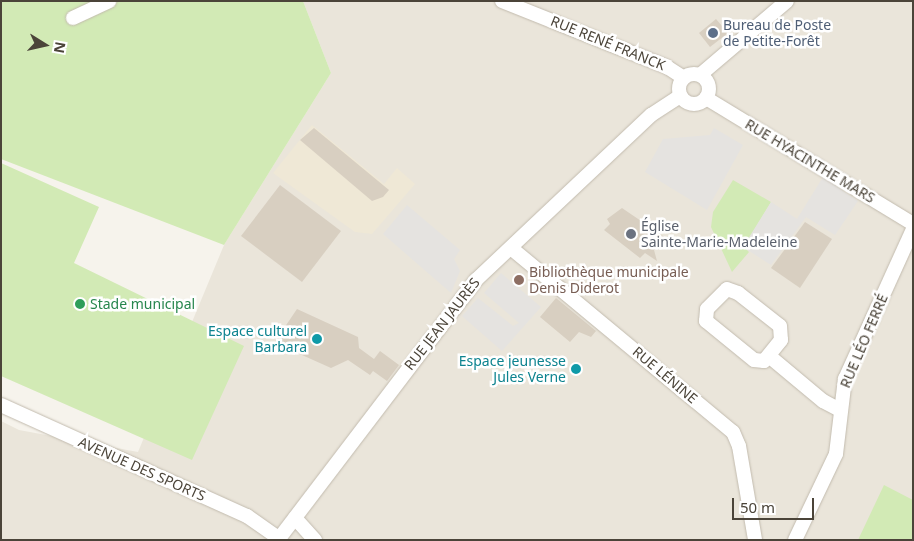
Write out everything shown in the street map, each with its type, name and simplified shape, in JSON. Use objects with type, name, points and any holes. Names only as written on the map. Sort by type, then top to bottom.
[{"type":"street","points":[[73,18],[109,1]]},
{"type":"street","name":"RUE RENÉ FRANCK","points":[[502,1],[667,67],[684,78]]},
{"type":"street","points":[[700,75],[709,85],[706,98],[693,104],[680,96],[679,86],[684,78],[700,75],[787,1]]},
{"type":"street","name":"RUE JEAN JAURÈS","points":[[279,539],[466,291],[651,115],[680,96]]},
{"type":"street","name":"RUE HYACINTHE MARS","points":[[706,98],[913,224]]},
{"type":"street","name":"RUE LÉO FERRÉ","points":[[795,540],[833,461],[839,438],[840,410],[846,379],[913,229]]},
{"type":"street","name":"RUE LÉNINE","points":[[511,248],[733,432],[739,446],[755,540]]},
{"type":"street","points":[[734,291],[778,324],[782,337],[769,356],[764,361],[754,360],[708,324],[706,310],[720,292],[734,291]]},
{"type":"street","points":[[769,356],[823,401],[840,410]]},
{"type":"street","name":"AVENUE DES SPORTS","points":[[1,405],[247,516],[279,539]]},
{"type":"street","points":[[295,518],[316,540]]},
{"type":"shaded area","points":[[303,1],[913,1],[913,520],[904,540],[1,540],[1,421],[19,430],[138,452],[224,245],[331,73]]},
{"type":"shaded area","points":[[312,125],[384,184],[397,168],[415,184],[372,234],[355,232],[273,173]]},
{"type":"shaded area","points":[[714,128],[743,145],[707,210],[645,172],[663,139],[710,135]]},
{"type":"shaded area","points":[[823,177],[858,201],[835,235],[806,217],[771,265],[743,247],[771,202],[797,219]]},
{"type":"shaded area","points":[[407,205],[460,250],[454,259],[460,271],[451,293],[383,234]]},
{"type":"shaded area","points":[[501,273],[541,307],[502,351],[462,316],[478,298],[513,326],[519,323],[484,293]]},
{"type":"green space","points":[[1,1],[303,1],[331,73],[224,245],[1,159]]},
{"type":"green space","name":"Stade municipal","points":[[1,163],[99,207],[74,263],[244,346],[192,460],[1,376]]},
{"type":"green space","points":[[733,180],[771,202],[744,247],[749,252],[732,272],[711,227],[713,212]]},
{"type":"green space","points":[[884,485],[913,500],[913,540],[858,540]]},
{"type":"building","name":"Bureau de Poste de Petite-Forêt","points":[[716,19],[728,33],[710,47],[699,33]]},
{"type":"building","points":[[314,128],[389,190],[383,197],[372,201],[300,140]]},
{"type":"building","points":[[280,185],[341,231],[302,282],[241,236]]},
{"type":"building","name":"Église Sainte-Marie-Madeleine","points":[[622,208],[666,238],[659,250],[654,250],[657,261],[645,253],[640,258],[604,230],[610,224],[607,219]]},
{"type":"building","points":[[805,222],[832,239],[800,288],[771,268]]},
{"type":"building","points":[[556,298],[596,331],[591,337],[579,332],[570,342],[540,317]]},
{"type":"building","name":"Espace culturel Barbara","points":[[297,309],[358,337],[359,348],[374,359],[380,351],[399,365],[387,381],[373,371],[370,375],[348,360],[331,368],[293,351],[291,354],[274,343]]},
{"type":"place","name":"Bureau de Poste de Petite-Forêt","points":[[713,33]]},
{"type":"place","name":"Église Sainte-Marie-Madeleine","points":[[631,234]]},
{"type":"place","name":"Bibliothèque municipale Denis Diderot","points":[[519,280]]},
{"type":"place","name":"Stade municipal","points":[[80,304]]},
{"type":"place","name":"Espace culturel Barbara","points":[[317,339]]},
{"type":"place","name":"Espace jeunesse Jules Verne","points":[[576,369]]}]
